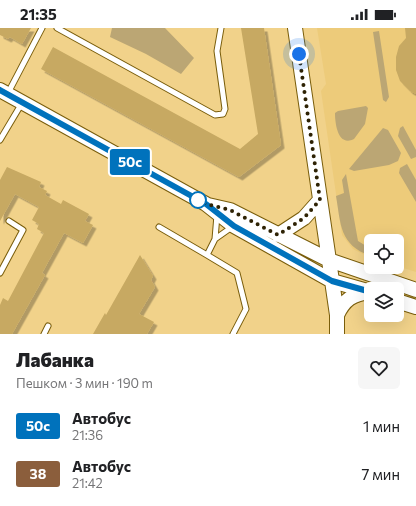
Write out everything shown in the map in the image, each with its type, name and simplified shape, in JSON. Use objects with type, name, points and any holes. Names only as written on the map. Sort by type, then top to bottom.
[{"type":"main road","points":[[295,28],[332,281],[337,334]]},
{"type":"main road","points":[[4,92],[206,204],[234,226],[332,281],[364,290]]},
{"type":"main road","points":[[278,235],[304,218],[320,200]]},
{"type":"main road","points":[[206,204],[230,210],[329,260],[416,290]]},
{"type":"main road","points":[[336,316],[346,300],[359,293],[364,293]]},
{"type":"main road","points":[[404,303],[416,307]]},
{"type":"lane","points":[[4,92],[42,28]]},
{"type":"lane","points":[[57,28],[215,115],[223,114],[225,109],[217,51],[221,28]]},
{"type":"lane","points":[[0,140],[22,102]]},
{"type":"lane","points":[[207,255],[215,239],[217,214]]},
{"type":"lane","points":[[0,273],[24,230],[9,221]]},
{"type":"lane","points":[[215,239],[234,226]]},
{"type":"lane","points":[[159,227],[237,273],[246,309],[233,334]]},
{"type":"lane","points":[[44,334],[48,326]]},
{"type":"shaded area","points":[[112,28],[165,28],[194,58],[181,74],[146,54],[110,37]]},
{"type":"shaded area","points":[[317,28],[416,28],[416,272],[404,268],[404,234],[364,234],[364,254],[353,249],[342,235],[321,91],[326,84]]},
{"type":"shaded area","points":[[379,31],[389,97],[386,102],[383,100],[373,32]]},
{"type":"shaded area","points":[[366,106],[368,108],[365,124],[354,139],[349,141],[344,140],[338,133],[335,113],[338,111]]},
{"type":"shaded area","points":[[403,126],[416,150],[416,157],[411,159],[398,136],[400,128]]},
{"type":"shaded area","points":[[383,128],[388,130],[401,153],[398,161],[389,165],[354,171],[349,169]]},
{"type":"shaded area","points":[[407,164],[416,180],[416,202],[399,173],[400,168]]},
{"type":"shaded area","points":[[346,174],[358,241],[364,245],[364,252],[353,246],[347,240],[343,232],[336,196],[344,193],[342,180]]},
{"type":"building","points":[[0,28],[31,28],[22,44],[10,37],[8,39],[0,35]]},
{"type":"building","points":[[241,28],[264,28],[281,145],[239,177],[41,69],[53,47],[240,149],[258,134]]},
{"type":"building","points":[[405,28],[416,28],[416,94],[410,91],[400,81],[396,70],[396,57],[399,46],[406,38]]},
{"type":"building","points":[[7,167],[41,182],[39,187],[47,191],[45,195],[61,204],[63,200],[89,214],[85,221],[93,225],[83,243],[64,233],[42,273],[45,275],[12,334],[0,334],[0,305],[3,298],[8,301],[44,233],[37,229],[39,224],[32,220],[39,207],[15,194],[0,221],[0,180]]},
{"type":"building","points":[[140,255],[153,276],[151,280],[155,287],[139,314],[154,322],[147,334],[93,334],[105,313],[106,315]]},
{"type":"bus line","name":"50с","points":[[0,90],[206,204],[225,221],[271,248],[332,281],[364,290]]},
{"type":"route","points":[[198,200],[206,204],[230,210],[278,235],[294,226],[304,218],[320,200],[299,54]]}]
